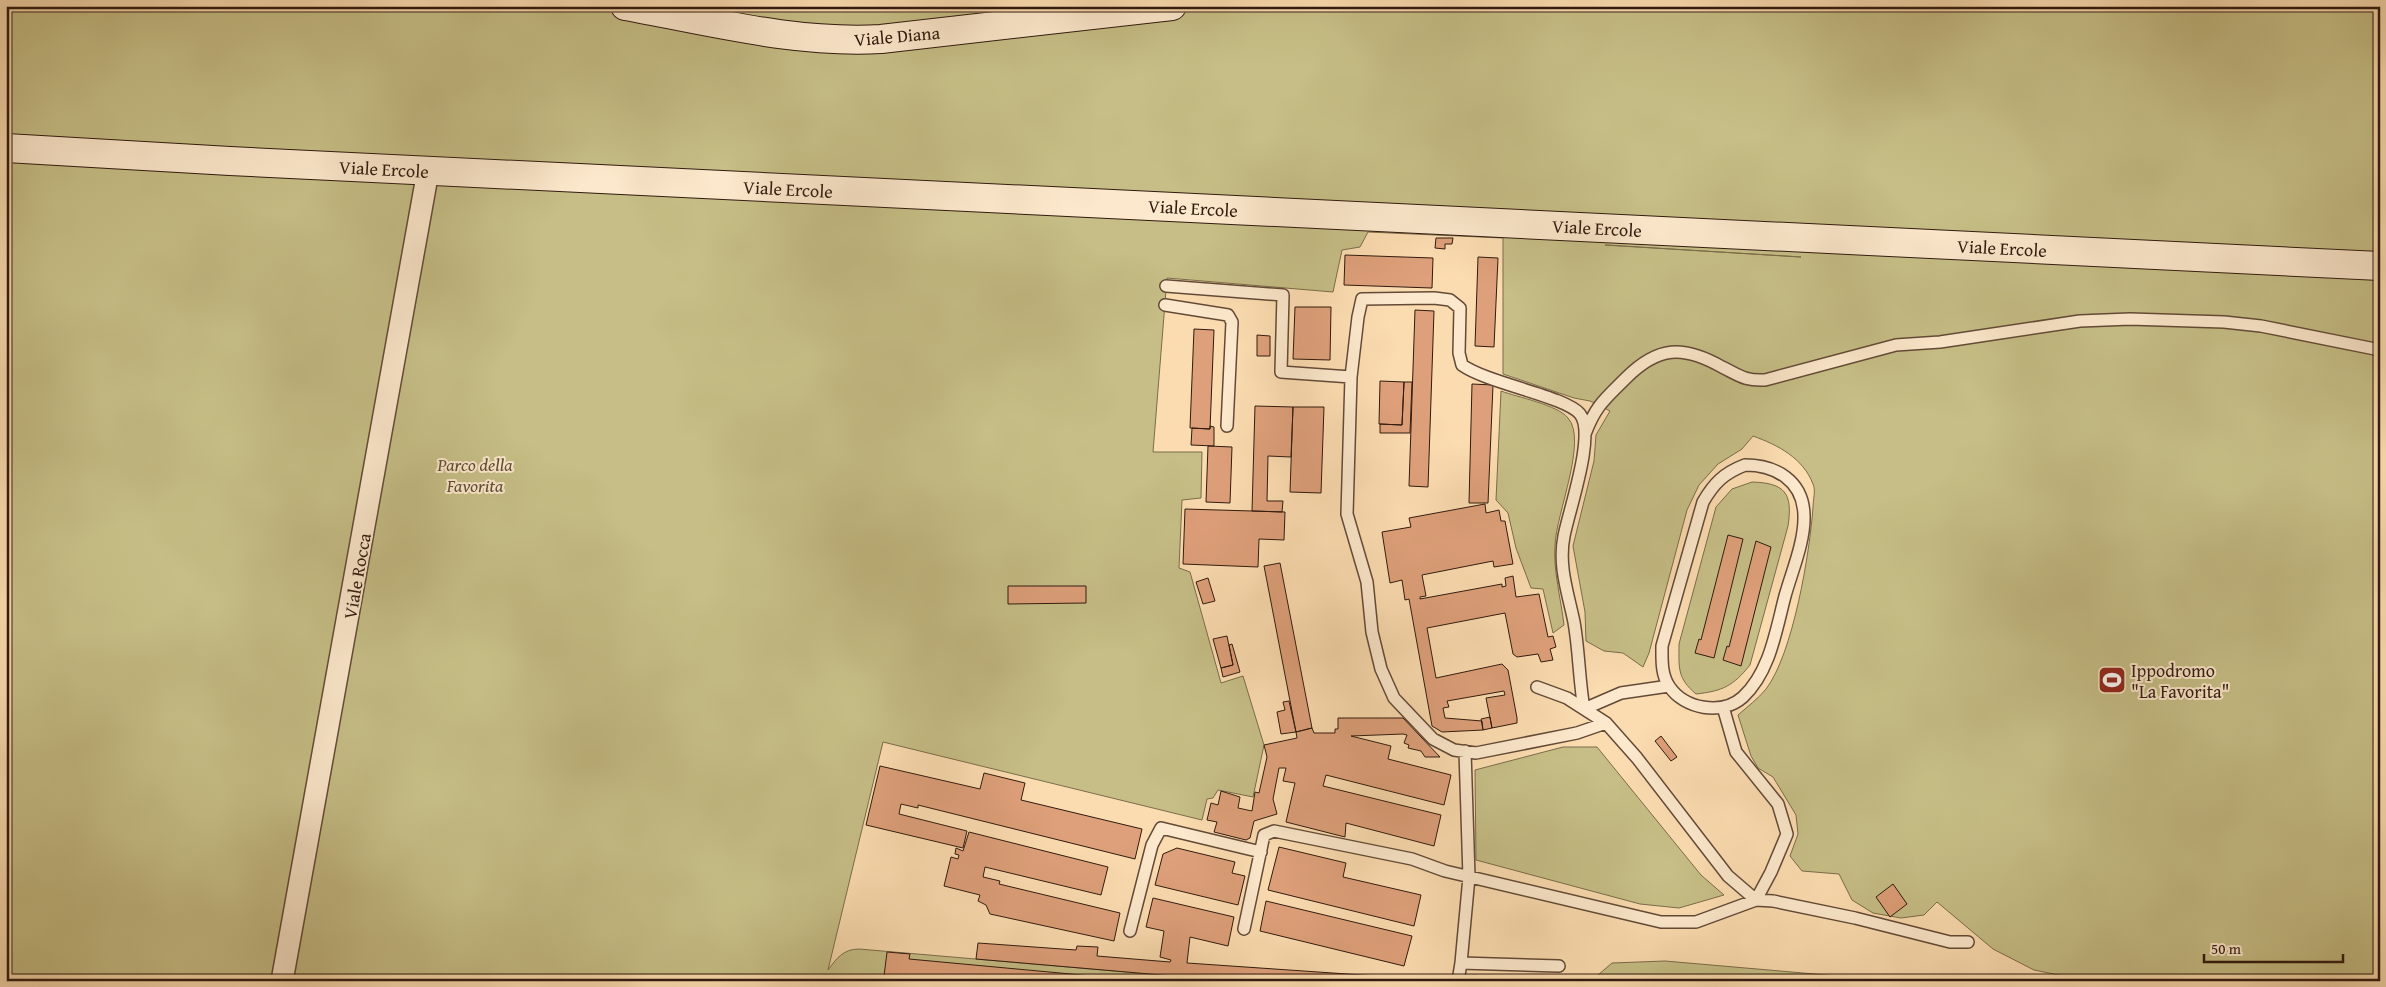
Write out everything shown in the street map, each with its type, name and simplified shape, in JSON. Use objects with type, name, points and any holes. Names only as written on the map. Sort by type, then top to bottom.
[{"type":"street","name":"Viale Diana","points":[[624,6],[805,39],[841,42],[1172,6]]},
{"type":"street","name":"Viale Ercole","points":[[6,148],[428,171],[2380,266]]},
{"type":"street","name":"Viale Rocca","points":[[282,981],[428,171]]},
{"type":"lane","points":[[1166,286],[1283,295],[1281,372],[1351,377]]},
{"type":"lane","points":[[1584,709],[1574,623],[1560,561],[1563,537],[1582,463],[1585,434],[1582,415],[1572,406],[1500,383],[1473,372],[1462,364],[1459,354],[1460,308],[1450,300],[1434,298],[1362,299],[1351,377],[1347,514],[1367,582],[1372,632],[1380,669],[1394,698],[1433,739],[1454,750],[1476,753],[1577,734],[1606,723]]},
{"type":"lane","points":[[1165,305],[1228,315],[1232,322],[1227,426]]},
{"type":"lane","points":[[1585,434],[1600,403],[1640,364],[1676,350],[1716,363],[1750,381],[1785,376],[1862,352],[1896,345],[1940,342],[2080,321],[2130,319],[2224,322],[2261,326],[2380,350]]},
{"type":"lane","points":[[1745,464],[1759,465],[1778,470],[1791,481],[1798,493],[1804,514],[1801,536],[1767,660],[1759,678],[1742,698],[1723,707],[1701,707],[1684,700],[1669,686],[1662,669],[1662,646],[1703,502],[1714,484],[1729,471],[1745,464]]},
{"type":"lane","points":[[1537,686],[1567,698],[1606,723],[1636,758],[1728,876],[1756,900]]},
{"type":"lane","points":[[1584,709],[1621,693],[1669,686]]},
{"type":"lane","points":[[1723,707],[1736,752],[1778,804],[1787,834],[1771,872],[1756,900]]},
{"type":"lane","points":[[1458,981],[1468,877],[1465,751]]},
{"type":"lane","points":[[1130,931],[1152,845],[1160,828],[1261,852]]},
{"type":"lane","points":[[1244,929],[1264,835],[1274,831],[1412,859],[1468,877],[1661,922],[1696,922],[1756,900],[1811,908],[1950,942],[1968,942]]},
{"type":"lane","points":[[1461,963],[1559,966]]},
{"type":"green space","name":"Parco della Favorita","points":[[6,6],[2380,6],[2380,981],[2088,981],[2034,970],[1993,949],[1937,902],[1924,915],[1901,918],[1873,913],[1852,900],[1839,874],[1802,871],[1790,856],[1798,834],[1796,815],[1773,777],[1758,768],[1751,756],[1738,715],[1766,689],[1776,673],[1792,628],[1804,575],[1811,526],[1814,489],[1809,475],[1789,454],[1753,436],[1742,449],[1718,464],[1699,485],[1687,510],[1649,653],[1643,667],[1623,653],[1604,651],[1586,641],[1585,612],[1573,546],[1594,461],[1596,435],[1610,411],[1590,401],[1574,398],[1503,374],[1503,238],[1368,232],[1360,247],[1342,250],[1333,292],[1167,278],[1153,452],[1202,452],[1201,498],[1182,500],[1179,568],[1190,572],[1221,683],[1243,676],[1264,745],[1253,797],[1218,790],[1213,798],[1207,799],[1202,820],[883,742],[828,970],[844,953],[853,949],[859,949],[1231,981],[6,981]]},
{"type":"green space","points":[[1501,391],[1556,409],[1568,418],[1573,429],[1575,443],[1573,460],[1555,545],[1556,574],[1564,625],[1553,633],[1543,589],[1531,588],[1516,548],[1508,513],[1496,500]]},
{"type":"green space","points":[[1752,482],[1772,485],[1784,492],[1788,498],[1789,505],[1788,526],[1750,665],[1733,683],[1720,689],[1696,694],[1685,683],[1680,672],[1679,644],[1716,507],[1732,489]]},
{"type":"green space","points":[[1563,747],[1597,747],[1701,875],[1724,895],[1679,908],[1640,904],[1476,860],[1475,770]]},
{"type":"green space","points":[[1665,961],[1895,981],[1591,981],[1612,963]]},
{"type":"green space","points":[[1473,975],[1542,981],[1473,981]]},
{"type":"building","points":[[1436,238],[1453,238],[1452,244],[1445,244],[1445,249],[1435,248]]},
{"type":"building","points":[[1345,255],[1433,258],[1432,288],[1344,285]]},
{"type":"building","points":[[1478,257],[1498,258],[1494,347],[1475,346]]},
{"type":"building","points":[[1295,307],[1331,307],[1330,360],[1293,359]]},
{"type":"building","points":[[1415,310],[1434,311],[1428,487],[1409,486]]},
{"type":"building","points":[[1194,329],[1214,330],[1210,429],[1190,428]]},
{"type":"building","points":[[1257,335],[1270,336],[1270,356],[1257,356]]},
{"type":"building","points":[[1380,381],[1404,382],[1402,425],[1379,424]]},
{"type":"building","points":[[1404,382],[1412,382],[1410,433],[1380,433],[1380,424],[1402,425]]},
{"type":"building","points":[[1472,384],[1493,385],[1488,503],[1469,503]]},
{"type":"building","points":[[1255,406],[1293,407],[1291,457],[1268,456],[1267,501],[1283,501],[1282,512],[1252,511]]},
{"type":"building","points":[[1293,407],[1324,407],[1321,493],[1290,492]]},
{"type":"building","points":[[1210,426],[1214,427],[1214,446],[1191,445],[1192,428],[1210,429]]},
{"type":"building","points":[[1208,446],[1232,447],[1230,503],[1206,502]]},
{"type":"building","points":[[1485,504],[1486,513],[1499,510],[1501,521],[1505,521],[1513,564],[1494,567],[1493,561],[1422,575],[1426,596],[1420,597],[1420,599],[1502,584],[1502,587],[1506,586],[1505,578],[1513,576],[1516,597],[1539,594],[1548,637],[1553,636],[1556,647],[1550,649],[1553,660],[1541,662],[1538,654],[1517,657],[1513,654],[1505,613],[1427,628],[1436,678],[1502,664],[1508,670],[1517,718],[1517,723],[1492,728],[1486,698],[1505,695],[1504,691],[1447,701],[1449,707],[1443,708],[1445,718],[1482,721],[1483,730],[1442,732],[1432,726],[1409,599],[1405,600],[1402,580],[1390,583],[1382,532],[1411,527],[1409,518]]},
{"type":"building","points":[[1185,509],[1285,512],[1284,540],[1259,539],[1258,567],[1183,564]]},
{"type":"building","points":[[1728,535],[1743,539],[1714,658],[1695,653],[1699,639],[1701,640]]},
{"type":"building","points":[[1756,541],[1771,547],[1741,666],[1723,660],[1727,646],[1729,647]]},
{"type":"building","points":[[1280,563],[1312,728],[1296,732],[1264,566]]},
{"type":"building","points":[[1208,578],[1215,601],[1203,604],[1196,582]]},
{"type":"building","points":[[1008,586],[1086,586],[1086,603],[1008,604]]},
{"type":"building","points":[[1227,636],[1233,665],[1221,668],[1213,639]]},
{"type":"building","points":[[1232,644],[1240,672],[1223,677],[1221,668],[1233,665],[1229,645]]},
{"type":"building","points":[[1289,701],[1296,732],[1281,734],[1277,712],[1285,710],[1283,702]]},
{"type":"building","points":[[1490,717],[1492,728],[1483,730],[1481,719]]},
{"type":"building","points":[[1338,718],[1403,718],[1440,757],[1425,757],[1421,751],[1408,748],[1409,745],[1404,743],[1407,735],[1403,734],[1351,736],[1391,746],[1388,759],[1451,775],[1444,805],[1326,775],[1323,786],[1441,815],[1434,846],[1346,823],[1345,837],[1286,822],[1295,783],[1283,781],[1286,768],[1279,768],[1273,799],[1277,814],[1254,821],[1250,838],[1246,840],[1214,832],[1217,822],[1207,820],[1211,803],[1218,805],[1221,791],[1240,797],[1238,808],[1252,811],[1255,792],[1259,793],[1267,757],[1264,745],[1297,738],[1296,732],[1312,728],[1314,733],[1335,733],[1335,729],[1338,729]]},
{"type":"building","points":[[1661,736],[1677,757],[1671,761],[1655,741]]},
{"type":"building","points":[[880,766],[980,789],[984,773],[1025,783],[1021,800],[1142,829],[1135,859],[918,805],[918,808],[901,804],[899,814],[967,831],[963,848],[866,825]]},
{"type":"building","points":[[969,832],[1108,867],[1101,895],[985,867],[983,877],[1000,881],[999,884],[1120,913],[1114,941],[990,914],[986,905],[978,901],[980,895],[944,886],[951,857],[958,859],[959,855],[955,854],[956,848],[963,851]]},
{"type":"building","points":[[1279,847],[1346,863],[1343,877],[1421,895],[1414,926],[1268,890]]},
{"type":"building","points":[[1177,848],[1235,862],[1232,873],[1245,876],[1238,905],[1155,885],[1163,854]]},
{"type":"building","points":[[1893,884],[1907,904],[1890,917],[1876,897]]},
{"type":"building","points":[[1153,898],[1234,917],[1228,946],[1190,937],[1187,963],[1391,977],[1391,981],[1231,981],[976,959],[978,943],[1076,950],[1077,946],[1098,947],[1097,956],[1170,962],[1171,960],[1160,957],[1164,931],[1146,927]]},
{"type":"building","points":[[1266,901],[1412,936],[1404,966],[1260,931]]},
{"type":"building","points":[[887,952],[910,954],[909,959],[1146,981],[937,981],[884,976]]},
{"type":"place","name":"Ippodromo \"La Favorita\"","points":[[2112,680]]}]
